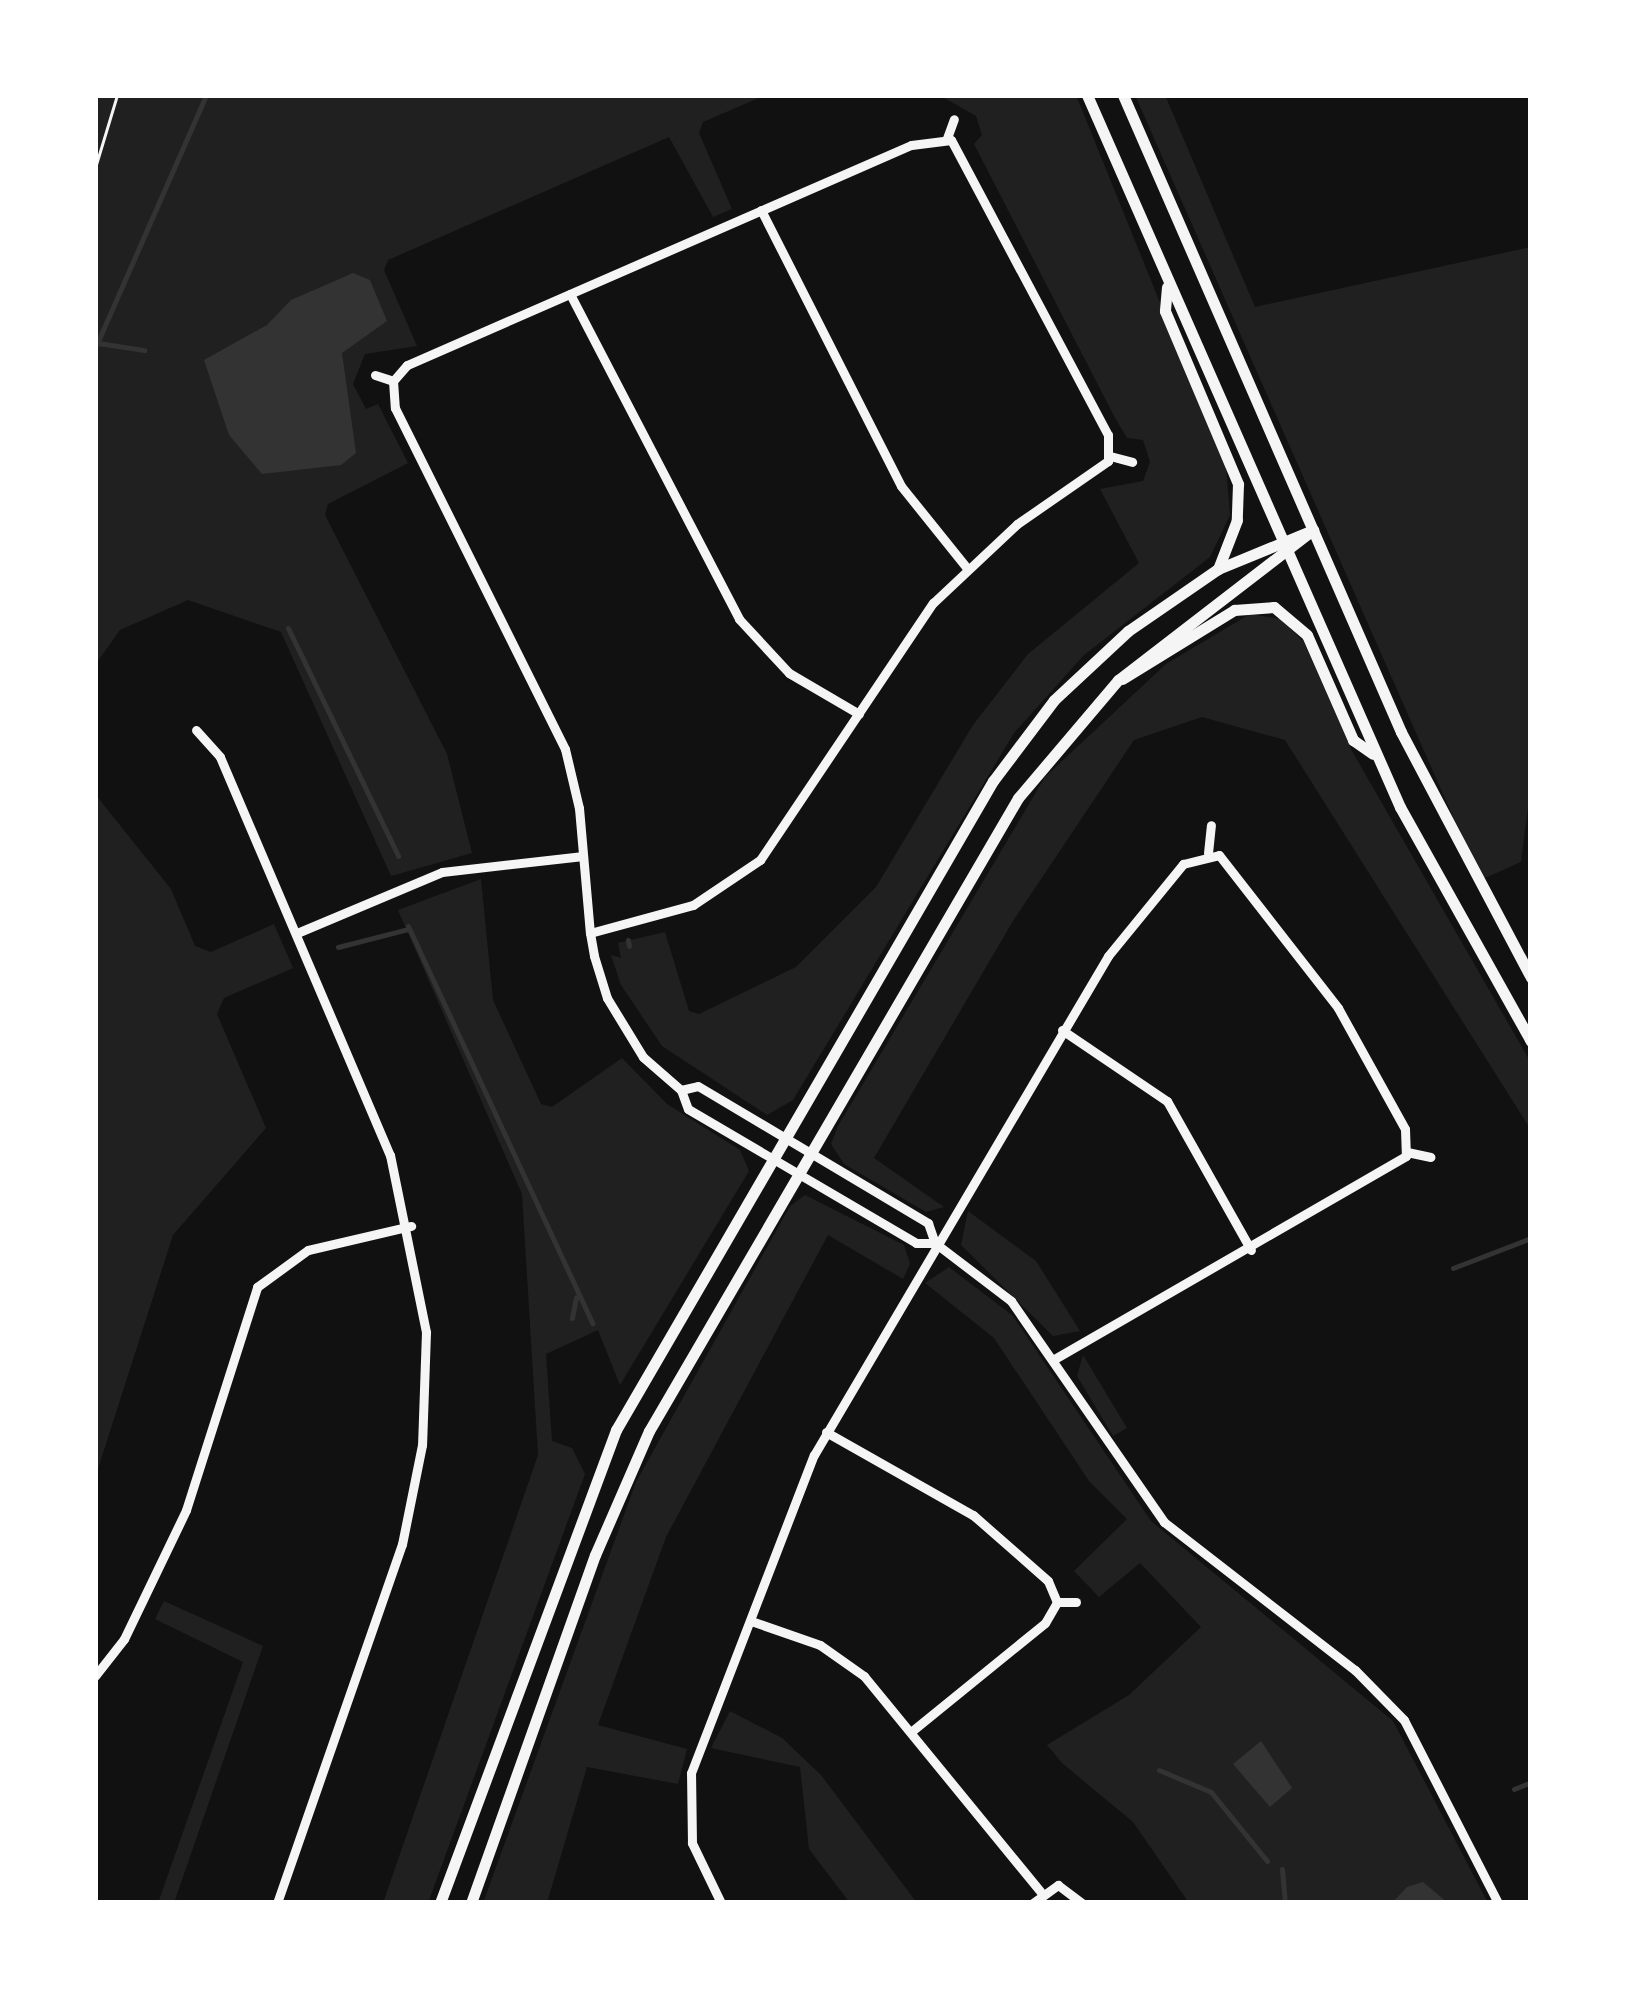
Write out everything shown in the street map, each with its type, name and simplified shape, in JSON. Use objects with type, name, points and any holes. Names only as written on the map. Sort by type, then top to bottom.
[{"type":"main road","points":[[1087,95],[1376,756],[1531,1041]]},
{"type":"main road","points":[[1124,95],[1430,794],[1531,978]]},
{"type":"main road","points":[[1168,283],[1165,311],[1238,484],[1238,520],[1218,568]]},
{"type":"main road","points":[[440,1903],[588,1491],[784,1136],[1022,740],[1100,655],[1218,568],[1279,536],[1313,530]]},
{"type":"main road","points":[[472,1903],[625,1483],[797,1172],[1027,784],[1118,680],[1288,558],[1313,530]]},
{"type":"main road","points":[[1118,680],[1146,671],[1234,610],[1274,607],[1306,633],[1353,740],[1376,756]]},
{"type":"street","points":[[947,138],[954,120]]},
{"type":"street","points":[[935,1243],[916,1243],[688,1108],[681,1090],[618,1020],[590,933],[583,856],[560,734],[395,408],[392,381],[407,365],[761,210],[929,138],[947,138]]},
{"type":"street","points":[[947,138],[972,168],[1110,438],[1110,456]]},
{"type":"street","points":[[761,210],[900,486],[966,568]]},
{"type":"street","points":[[570,294],[739,619],[789,673],[858,714]]},
{"type":"street","points":[[375,376],[392,381]]},
{"type":"street","points":[[1110,456],[1132,462]]},
{"type":"street","points":[[590,933],[686,908],[754,866],[796,820],[918,622],[966,568],[1110,456]]},
{"type":"street","points":[[196,730],[220,757],[297,934],[411,1226],[426,1354],[414,1492],[278,1903]]},
{"type":"street","points":[[1208,853],[1211,825]]},
{"type":"street","points":[[722,1903],[695,1856],[688,1793],[826,1432],[1062,1030],[1149,901],[1189,858],[1208,853],[1231,863],[1338,1008],[1404,1128],[1407,1152],[1392,1172],[1055,1358]]},
{"type":"street","points":[[297,934],[453,869],[583,856]]},
{"type":"street","points":[[1062,1030],[1167,1101],[1251,1250]]},
{"type":"street","points":[[681,1090],[698,1086],[928,1223],[935,1243],[1012,1301],[1055,1358],[1164,1522],[1355,1670],[1404,1720],[1498,1903]]},
{"type":"street","points":[[1407,1152],[1430,1157]]},
{"type":"street","points":[[95,1676],[124,1640],[186,1510],[257,1287],[308,1250],[411,1226]]},
{"type":"street","points":[[826,1432],[973,1515],[1048,1581],[1057,1602]]},
{"type":"street","points":[[1057,1602],[1076,1602]]},
{"type":"street","points":[[912,1732],[1046,1623],[1057,1602]]},
{"type":"street","points":[[754,1622],[844,1659],[912,1732],[1040,1891]]},
{"type":"street","points":[[1033,1903],[1040,1891],[1063,1885],[1082,1903]]},
{"type":"path","points":[[95,168],[118,95]]},
{"type":"shaded area","points":[[95,95],[766,95],[703,122],[699,133],[732,209],[713,217],[669,137],[388,260],[384,270],[417,346],[365,354],[353,384],[366,409],[378,404],[408,463],[328,504],[325,515],[447,754],[472,853],[391,876],[281,632],[188,600],[120,630],[95,665]]},
{"type":"shaded area","points":[[939,95],[1076,95],[1226,466],[1230,515],[1210,557],[1084,655],[1014,733],[793,1100],[767,1115],[662,1046],[621,985],[611,955],[621,958],[618,943],[665,932],[689,1011],[699,1014],[796,967],[876,887],[973,725],[1028,654],[1139,563],[1100,489],[1143,481],[1150,462],[1143,440],[1127,438],[1114,416],[974,144],[982,135],[976,116]]},
{"type":"shaded area","points":[[1135,95],[1165,95],[1255,307],[1531,247],[1531,784],[1521,862],[1485,878],[1454,819]]},
{"type":"shaded area","points":[[353,273],[370,280],[387,321],[342,353],[356,453],[341,465],[262,474],[229,435],[204,360],[267,325],[291,300]]},
{"type":"shaded area","points":[[1250,614],[1280,619],[1304,642],[1352,751],[1531,1063],[1531,1130],[1285,740],[1202,717],[1134,740],[1013,921],[874,1158],[944,1207],[926,1212],[844,1164],[831,1144],[838,1126],[1045,777],[1166,664]]},
{"type":"shaded area","points":[[95,794],[171,889],[195,946],[211,952],[274,924],[293,968],[224,998],[217,1014],[266,1128],[173,1235],[95,1478]]},
{"type":"shaded area","points":[[481,879],[493,1000],[541,1104],[552,1107],[622,1058],[667,1104],[740,1150],[749,1171],[620,1385],[598,1330],[546,1354],[552,1441],[572,1448],[585,1474],[428,1903],[383,1903],[538,1455],[522,1194],[398,910]]},
{"type":"shaded area","points":[[805,1195],[904,1245],[910,1264],[903,1279],[828,1235],[666,1537],[598,1725],[687,1749],[678,1784],[587,1767],[547,1903],[483,1903],[636,1482],[790,1206]]},
{"type":"shaded area","points":[[968,1211],[1036,1261],[1080,1331],[1053,1336],[961,1245]]},
{"type":"shaded area","points":[[949,1267],[1013,1316],[1151,1521],[1393,1721],[1488,1903],[1189,1903],[1133,1822],[1062,1763],[1047,1745],[1129,1695],[1201,1627],[1140,1563],[1099,1597],[1074,1571],[1127,1519],[1089,1481],[994,1338],[925,1283]]},
{"type":"shaded area","points":[[1083,1355],[1127,1428],[1113,1436],[1077,1376]]},
{"type":"shaded area","points":[[164,1601],[263,1646],[174,1903],[158,1903],[243,1662],[155,1619]]},
{"type":"shaded area","points":[[730,1711],[782,1738],[821,1775],[917,1903],[850,1903],[809,1849],[800,1767],[711,1748]]},
{"type":"shaded area","points":[[1261,1741],[1292,1788],[1270,1807],[1233,1764]]},
{"type":"shaded area","points":[[1423,1882],[1448,1903],[1392,1903],[1407,1887]]},
{"type":"waterway","points":[[95,348],[206,95]]},
{"type":"waterway","points":[[98,343],[144,350]]},
{"type":"waterway","points":[[288,628],[398,856]]},
{"type":"waterway","points":[[408,926],[592,1323]]},
{"type":"waterway","points":[[338,947],[408,929]]},
{"type":"waterway","points":[[628,940],[629,946]]},
{"type":"waterway","points":[[95,1162],[95,1333]]},
{"type":"waterway","points":[[1453,1268],[1531,1238]]},
{"type":"waterway","points":[[572,1318],[576,1297]]},
{"type":"waterway","points":[[1159,1770],[1211,1792],[1267,1861]]},
{"type":"waterway","points":[[1514,1789],[1531,1782]]},
{"type":"waterway","points":[[1282,1869],[1285,1903]]}]
